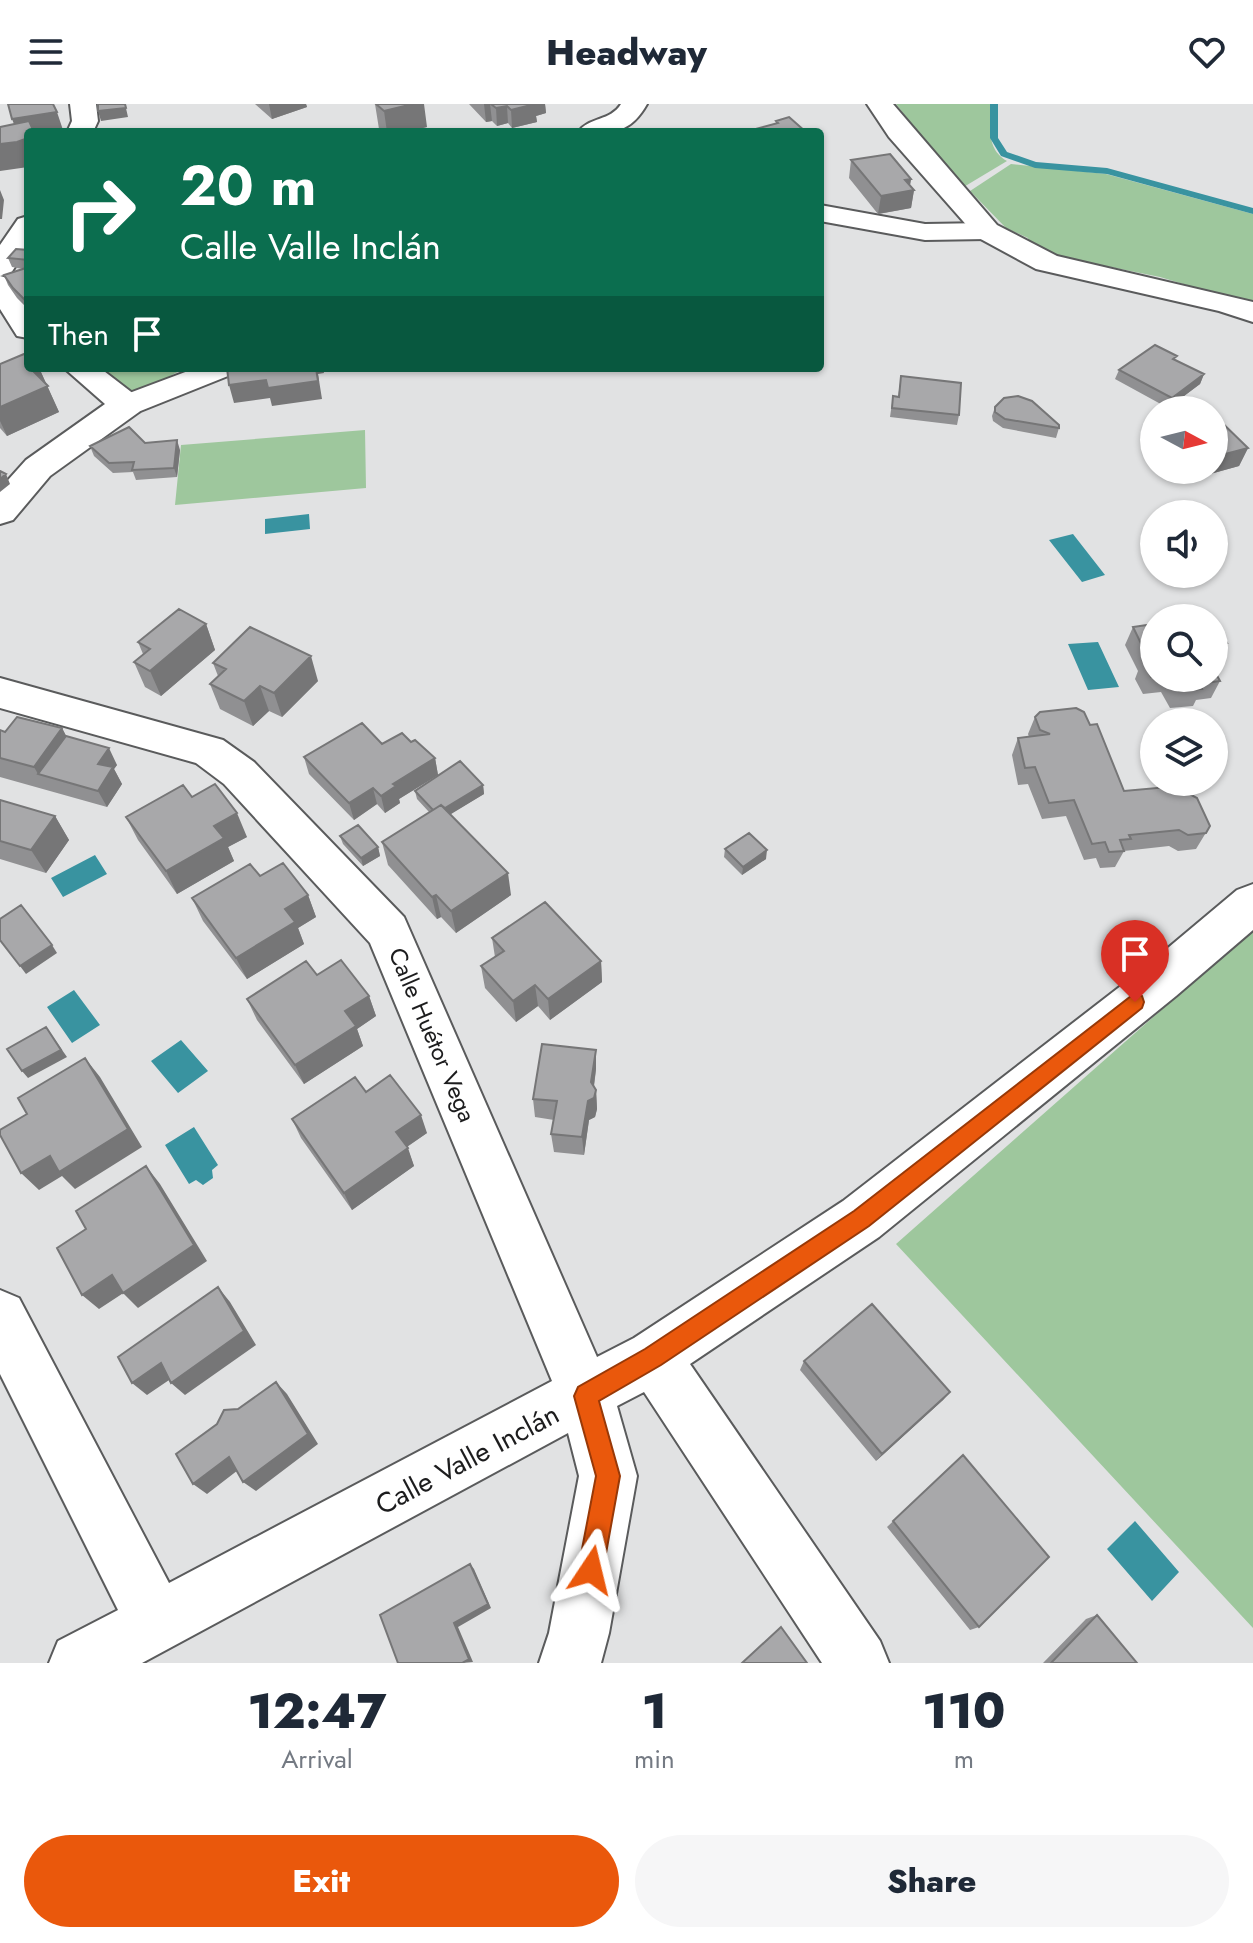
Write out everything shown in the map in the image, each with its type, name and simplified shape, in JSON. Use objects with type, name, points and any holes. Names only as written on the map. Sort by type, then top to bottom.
[{"type":"street","points":[[82,128],[85,121],[83,104]]},
{"type":"street","points":[[601,128],[626,118],[634,104]]},
{"type":"street","points":[[880,104],[899,131],[987,231],[1047,263],[1228,304],[1253,313]]},
{"type":"street","points":[[824,214],[925,232],[987,231]]},
{"type":"street","points":[[0,267],[24,231]]},
{"type":"street","points":[[0,285],[24,323]]},
{"type":"street","points":[[85,372],[127,405]]},
{"type":"street","points":[[0,512],[38,468],[127,405],[213,372]]},
{"type":"street","name":"Calle Huétor Vega","points":[[0,693],[209,751],[239,773],[388,931],[586,1396],[608,1476],[579,1633],[570,1663]]},
{"type":"street","name":"Calle Valle Inclán","points":[[80,1663],[586,1396],[653,1357],[861,1219],[1147,992],[1253,903]]},
{"type":"street","points":[[0,1317],[157,1623]]},
{"type":"street","points":[[653,1357],[858,1663]]},
{"type":"green space","points":[[896,104],[991,104],[992,143],[1007,161],[962,188]]},
{"type":"green space","points":[[1011,164],[1106,174],[1253,214],[1253,305],[1160,277],[1066,258],[1030,247],[1028,238],[1006,228],[970,191]]},
{"type":"green space","points":[[106,372],[178,372],[135,395]]},
{"type":"green space","points":[[365,430],[366,488],[175,505],[181,445]]},
{"type":"green space","points":[[1253,929],[1253,1628],[896,1244]]},
{"type":"water","points":[[309,514],[310,529],[265,534],[265,519]]},
{"type":"water","points":[[1073,534],[1105,575],[1082,582],[1049,540]]},
{"type":"water","points":[[1098,642],[1119,687],[1088,690],[1068,644]]},
{"type":"water","points":[[95,855],[107,874],[63,897],[51,878]]},
{"type":"water","points":[[74,990],[100,1025],[72,1043],[47,1007]]},
{"type":"water","points":[[181,1040],[208,1071],[178,1093],[151,1061]]},
{"type":"water","points":[[194,1127],[218,1165],[212,1170],[213,1178],[203,1185],[196,1180],[189,1184],[165,1145]]},
{"type":"water","points":[[1135,1521],[1179,1572],[1152,1601],[1107,1549]]},
{"type":"building","points":[[8,104],[53,104],[57,112],[12,119]]},
{"type":"building","points":[[98,104],[125,104],[126,108],[98,111]]},
{"type":"building","points":[[376,104],[413,104],[384,111]]},
{"type":"building","points":[[491,104],[535,104],[511,110],[507,106],[496,108]]},
{"type":"building","points":[[789,117],[801,128],[759,128],[778,123],[776,121]]},
{"type":"building","points":[[29,121],[32,128],[24,128],[24,139],[0,144],[0,127]]},
{"type":"building","points":[[890,154],[911,179],[905,180],[914,190],[881,196],[851,160]]},
{"type":"building","points":[[16,249],[24,250],[24,260],[8,258]]},
{"type":"building","points":[[24,269],[24,299],[13,288],[4,275]]},
{"type":"building","points":[[1155,345],[1177,356],[1173,359],[1204,374],[1175,396],[1168,396],[1119,370]]},
{"type":"building","points":[[24,354],[24,372],[34,372],[48,386],[0,407],[0,364]]},
{"type":"building","points":[[227,372],[317,372],[318,381],[268,388],[266,380],[229,385]]},
{"type":"building","points":[[901,376],[961,383],[959,415],[892,408],[893,396],[899,397]]},
{"type":"building","points":[[1018,396],[1032,401],[1059,428],[1005,419],[995,412],[995,407],[1004,398]]},
{"type":"building","points":[[129,427],[145,443],[177,440],[174,468],[132,470],[134,462],[109,463],[90,446]]},
{"type":"building","points":[[1228,429],[1248,448],[1228,453]]},
{"type":"building","points":[[179,609],[206,624],[150,671],[134,662],[150,649],[138,642]]},
{"type":"building","points":[[1140,626],[1140,641],[1133,627]]},
{"type":"building","points":[[250,627],[311,656],[274,693],[260,686],[244,701],[210,684],[226,669],[213,663]]},
{"type":"building","points":[[1076,708],[1084,712],[1090,725],[1097,724],[1124,791],[1140,790],[1140,796],[1193,796],[1210,826],[1206,833],[1188,835],[1179,830],[1129,835],[1131,839],[1120,840],[1124,851],[1109,852],[1105,842],[1092,844],[1074,800],[1049,803],[1035,767],[1025,768],[1018,738],[1050,734],[1040,730],[1035,717],[1040,712]]},
{"type":"building","points":[[17,717],[62,728],[34,767],[0,758],[0,730],[5,732]]},
{"type":"building","points":[[362,723],[382,744],[402,733],[435,758],[393,784],[396,786],[381,796],[373,788],[349,803],[304,757]]},
{"type":"building","points":[[66,736],[109,748],[98,764],[113,767],[98,791],[38,774]]},
{"type":"building","points":[[460,761],[483,785],[445,808],[441,805],[433,810],[415,791]]},
{"type":"building","points":[[215,784],[237,813],[214,826],[224,838],[166,871],[126,817],[183,785],[192,797]]},
{"type":"building","points":[[0,800],[55,816],[31,850],[0,841]]},
{"type":"building","points":[[441,805],[508,873],[451,911],[436,895],[432,897],[382,842]]},
{"type":"building","points":[[358,825],[378,847],[361,858],[340,836]]},
{"type":"building","points":[[749,833],[767,850],[743,867],[725,849]]},
{"type":"building","points":[[283,863],[308,895],[285,909],[295,922],[236,958],[192,898],[250,864],[260,876]]},
{"type":"building","points":[[545,902],[601,961],[548,999],[535,985],[513,1001],[481,966],[504,951],[492,938]]},
{"type":"building","points":[[21,905],[52,945],[20,966],[0,940],[0,919]]},
{"type":"building","points":[[341,960],[369,996],[345,1011],[356,1026],[295,1065],[247,999],[306,961],[317,975]]},
{"type":"building","points":[[46,1027],[61,1050],[22,1071],[7,1049]]},
{"type":"building","points":[[542,1044],[596,1050],[591,1082],[596,1090],[594,1098],[588,1101],[582,1137],[551,1134],[557,1101],[533,1099]]},
{"type":"building","points":[[85,1058],[128,1129],[59,1172],[50,1156],[21,1173],[0,1130],[27,1114],[18,1098]]},
{"type":"building","points":[[390,1075],[421,1115],[396,1132],[408,1148],[344,1193],[292,1119],[355,1077],[366,1092]]},
{"type":"building","points":[[146,1166],[194,1245],[123,1293],[112,1275],[82,1295],[57,1248],[86,1229],[76,1211]]},
{"type":"building","points":[[218,1287],[244,1331],[171,1383],[161,1363],[132,1383],[118,1357]]},
{"type":"building","points":[[872,1304],[950,1392],[882,1454],[804,1361]]},
{"type":"building","points":[[276,1382],[308,1434],[243,1482],[229,1457],[193,1484],[176,1454],[217,1424],[224,1410],[238,1409]]},
{"type":"building","points":[[963,1455],[1049,1557],[979,1627],[893,1521]]},
{"type":"building","points":[[470,1564],[488,1604],[454,1623],[469,1659],[462,1663],[398,1663],[380,1615]]},
{"type":"building","points":[[1097,1615],[1137,1663],[1051,1663]]},
{"type":"building","points":[[781,1627],[807,1663],[742,1663]]},
{"type":"waterway","points":[[994,104],[994,138],[1004,154],[1035,165],[1107,171],[1253,211]]},
{"type":"route","points":[[591,1570],[608,1476],[586,1396],[653,1357],[861,1219],[1135,1002]]}]
